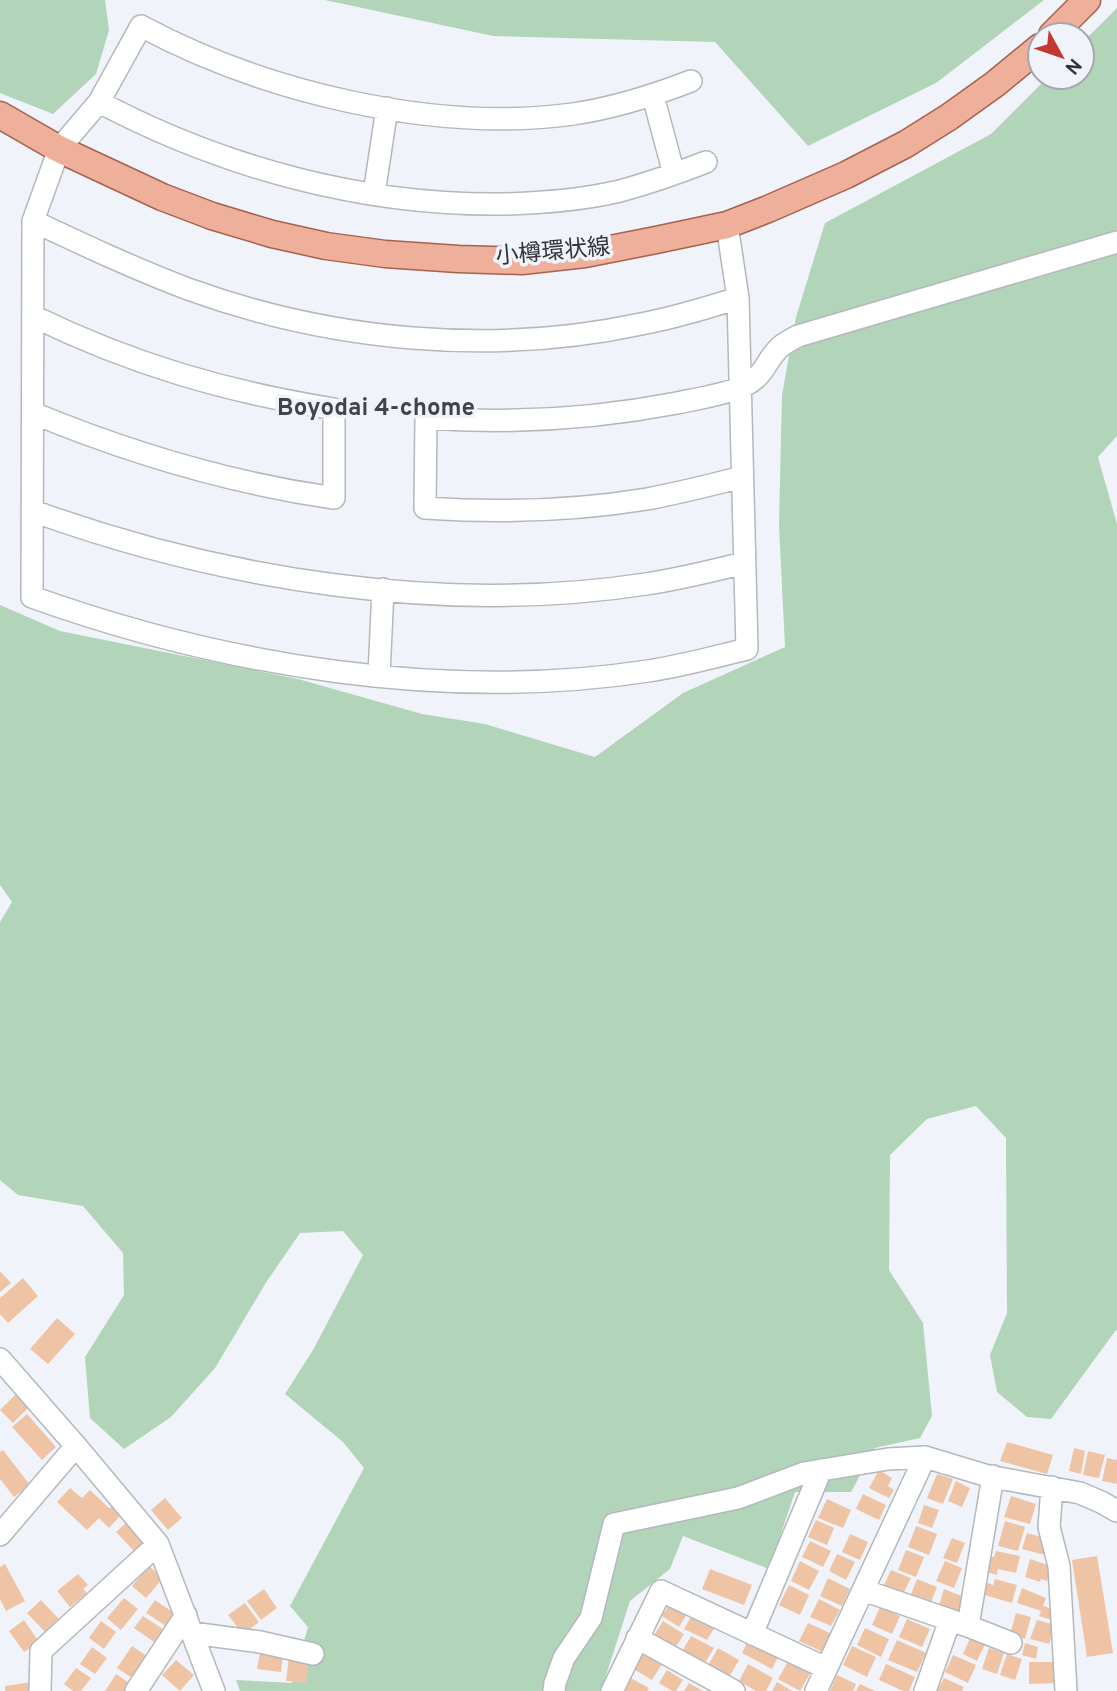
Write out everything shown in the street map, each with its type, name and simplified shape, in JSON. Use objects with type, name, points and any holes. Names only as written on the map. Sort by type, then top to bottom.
[{"type":"main road","points":[[1066,21],[1087,0]]},
{"type":"main road","name":"小樽環状線","points":[[0,115],[60,149],[162,197],[272,234],[326,246],[385,254],[522,261],[585,254],[727,225],[768,209],[846,175],[906,144],[950,117],[1026,59]]},
{"type":"street","points":[[691,81],[653,96],[573,114],[531,118],[450,116],[387,108],[333,97],[263,77],[204,56],[141,26],[99,102],[60,149],[33,221],[32,597],[107,622],[212,649],[301,666],[447,680],[598,677],[698,662],[747,649],[738,298],[727,225]]},
{"type":"street","points":[[653,96],[674,174]]},
{"type":"street","points":[[99,102],[168,135],[233,159],[309,181],[374,194],[438,202],[482,204],[573,199],[618,191],[706,162]]},
{"type":"street","points":[[374,194],[387,108]]},
{"type":"street","points":[[33,221],[151,275],[231,303],[316,324],[405,337],[497,340],[593,333],[641,325],[738,298]]},
{"type":"street","points":[[742,477],[647,499],[598,505],[500,511],[425,508],[426,418],[545,420],[595,416],[694,400],[740,388],[757,379],[780,347],[798,336],[1117,242]]},
{"type":"street","points":[[33,316],[98,346],[173,373],[258,396],[334,409],[334,498],[256,484],[182,466],[104,441],[33,413]]},
{"type":"street","points":[[33,511],[130,542],[211,563],[383,590],[495,595],[597,591],[697,575],[744,563]]},
{"type":"street","points":[[379,675],[383,590]]},
{"type":"street","points":[[2,1365],[76,1446],[158,1544],[214,1691]]},
{"type":"street","points":[[0,1535],[76,1446]]},
{"type":"street","points":[[816,1691],[925,1457]]},
{"type":"street","points":[[554,1691],[564,1658],[591,1618],[614,1524],[738,1498],[821,1470],[888,1459],[925,1457],[993,1476],[1080,1493],[1117,1511]]},
{"type":"street","points":[[752,1634],[821,1470]]},
{"type":"street","points":[[925,1691],[959,1623],[993,1476]]},
{"type":"street","points":[[1052,1487],[1049,1527],[1059,1566],[1066,1691]]},
{"type":"street","points":[[40,1691],[41,1651],[158,1544]]},
{"type":"street","points":[[863,1590],[1011,1643]]},
{"type":"street","points":[[612,1691],[661,1591],[827,1668]]},
{"type":"street","points":[[189,1624],[313,1654]]},
{"type":"street","points":[[136,1691],[189,1624]]},
{"type":"street","points":[[637,1638],[734,1691]]},
{"type":"green space","points":[[0,0],[105,0],[109,30],[96,74],[53,114],[0,93]]},
{"type":"green space","points":[[325,0],[1044,0],[936,83],[808,146],[715,42],[493,36]]},
{"type":"green space","points":[[1117,8],[1117,436],[1098,457],[1117,524],[1117,1330],[1051,1419],[1027,1417],[997,1392],[990,1355],[1007,1313],[1006,1138],[976,1106],[927,1119],[890,1155],[889,1270],[923,1323],[932,1416],[920,1438],[875,1448],[851,1492],[795,1492],[769,1569],[683,1536],[670,1569],[630,1601],[601,1691],[240,1691],[236,1680],[292,1683],[308,1627],[290,1606],[364,1468],[343,1442],[285,1394],[313,1350],[363,1255],[343,1231],[300,1233],[267,1281],[215,1368],[171,1417],[124,1449],[90,1418],[85,1357],[124,1295],[123,1253],[83,1206],[18,1195],[0,1180],[0,922],[12,902],[0,885],[0,605],[60,631],[298,679],[422,714],[485,724],[595,757],[683,693],[785,647],[779,525],[782,395],[796,317],[825,223],[991,134],[1034,91],[1096,91],[1096,29]]},
{"type":"building","points":[[0,1271],[11,1283],[0,1292]]},
{"type":"building","points":[[23,1278],[38,1296],[8,1323],[0,1314],[0,1298]]},
{"type":"building","points":[[57,1318],[75,1334],[48,1364],[30,1349]]},
{"type":"building","points":[[17,1393],[30,1406],[13,1423],[0,1410]]},
{"type":"building","points":[[27,1414],[56,1447],[42,1460],[12,1427]]},
{"type":"building","points":[[1007,1442],[1053,1455],[1047,1474],[1000,1461]]},
{"type":"building","points":[[1074,1448],[1085,1451],[1081,1474],[1069,1471]]},
{"type":"building","points":[[3,1450],[30,1485],[14,1497],[0,1479],[0,1452]]},
{"type":"building","points":[[1088,1451],[1105,1455],[1099,1478],[1083,1475]]},
{"type":"building","points":[[1107,1458],[1117,1460],[1117,1484],[1102,1481]]},
{"type":"building","points":[[879,1470],[892,1478],[888,1486],[894,1490],[889,1498],[869,1488]]},
{"type":"building","points":[[937,1474],[953,1479],[943,1504],[927,1498]]},
{"type":"building","points":[[956,1481],[970,1488],[962,1507],[948,1501]]},
{"type":"building","points":[[70,1488],[82,1498],[90,1490],[121,1515],[109,1528],[99,1518],[87,1530],[57,1502]]},
{"type":"building","points":[[863,1494],[886,1505],[879,1520],[856,1509]]},
{"type":"building","points":[[1011,1496],[1036,1504],[1030,1524],[1004,1517]]},
{"type":"building","points":[[165,1498],[182,1518],[168,1530],[151,1510]]},
{"type":"building","points":[[827,1499],[851,1510],[843,1528],[818,1518]]},
{"type":"building","points":[[924,1505],[939,1510],[932,1528],[918,1523]]},
{"type":"building","points":[[816,1520],[834,1528],[827,1545],[808,1537]]},
{"type":"building","points":[[1005,1521],[1025,1527],[1018,1551],[998,1546]]},
{"type":"building","points":[[127,1522],[145,1541],[134,1551],[116,1532]]},
{"type":"building","points":[[916,1526],[937,1534],[929,1555],[908,1547]]},
{"type":"building","points":[[1027,1533],[1045,1538],[1048,1546],[1045,1555],[1022,1549]]},
{"type":"building","points":[[850,1534],[868,1542],[860,1560],[842,1552]]},
{"type":"building","points":[[952,1538],[965,1543],[957,1563],[943,1558]]},
{"type":"building","points":[[810,1541],[831,1551],[823,1567],[802,1557]]},
{"type":"building","points":[[906,1550],[924,1557],[916,1577],[898,1570]]},
{"type":"building","points":[[996,1551],[1020,1556],[1016,1573],[998,1569],[997,1575],[983,1571],[987,1556],[994,1557]]},
{"type":"building","points":[[837,1554],[855,1562],[846,1580],[829,1571]]},
{"type":"building","points":[[1097,1556],[1113,1653],[1087,1657],[1072,1560]]},
{"type":"building","points":[[1030,1559],[1051,1566],[1047,1581],[1041,1579],[1040,1582],[1025,1577]]},
{"type":"building","points":[[800,1561],[819,1571],[809,1590],[791,1581]]},
{"type":"building","points":[[945,1561],[962,1568],[954,1588],[936,1581]]},
{"type":"building","points":[[5,1564],[25,1601],[6,1611],[0,1599],[0,1567]]},
{"type":"building","points":[[149,1566],[163,1578],[146,1598],[132,1586]]},
{"type":"building","points":[[710,1569],[752,1585],[744,1605],[702,1589]]},
{"type":"building","points":[[891,1570],[911,1578],[902,1596],[883,1587]]},
{"type":"building","points":[[78,1574],[88,1585],[83,1589],[87,1593],[70,1607],[57,1591]]},
{"type":"building","points":[[828,1578],[850,1589],[842,1606],[820,1596]]},
{"type":"building","points":[[917,1579],[937,1587],[930,1605],[910,1597]]},
{"type":"building","points":[[995,1579],[1017,1585],[1012,1603],[981,1594],[985,1582],[993,1585]]},
{"type":"building","points":[[789,1585],[809,1595],[800,1615],[779,1605]]},
{"type":"building","points":[[1022,1588],[1046,1598],[1043,1606],[1059,1611],[1055,1621],[1039,1616],[1041,1611],[1017,1603]]},
{"type":"building","points":[[264,1589],[277,1608],[261,1620],[247,1601]]},
{"type":"building","points":[[944,1589],[964,1597],[958,1615],[938,1608]]},
{"type":"building","points":[[124,1598],[138,1609],[121,1630],[107,1618]]},
{"type":"building","points":[[819,1599],[840,1610],[831,1626],[810,1617]]},
{"type":"building","points":[[41,1600],[59,1619],[45,1632],[27,1613]]},
{"type":"building","points":[[155,1600],[177,1615],[169,1628],[146,1613]]},
{"type":"building","points":[[672,1600],[689,1611],[679,1627],[662,1616]]},
{"type":"building","points":[[245,1603],[259,1622],[243,1634],[228,1615]]},
{"type":"building","points":[[880,1607],[900,1616],[892,1634],[872,1625]]},
{"type":"building","points":[[694,1612],[717,1624],[707,1640],[684,1629]]},
{"type":"building","points":[[1016,1613],[1031,1617],[1025,1639],[1010,1634]]},
{"type":"building","points":[[143,1616],[166,1631],[157,1644],[134,1628]]},
{"type":"building","points":[[907,1619],[930,1629],[922,1647],[899,1637]]},
{"type":"building","points":[[24,1620],[39,1642],[24,1652],[9,1631]]},
{"type":"building","points":[[1037,1620],[1056,1625],[1049,1644],[1030,1639]]},
{"type":"building","points":[[101,1621],[116,1632],[104,1649],[89,1638]]},
{"type":"building","points":[[663,1621],[684,1634],[674,1650],[653,1637]]},
{"type":"building","points":[[808,1623],[832,1634],[823,1652],[799,1641]]},
{"type":"building","points":[[865,1628],[889,1639],[881,1657],[857,1645]]},
{"type":"building","points":[[972,1634],[987,1640],[977,1661],[963,1654]]},
{"type":"building","points":[[691,1636],[714,1648],[704,1665],[681,1653]]},
{"type":"building","points":[[749,1639],[779,1655],[772,1669],[742,1653]]},
{"type":"building","points":[[897,1640],[926,1653],[917,1672],[888,1660]]},
{"type":"building","points":[[1025,1643],[1038,1647],[1036,1659],[1022,1655]]},
{"type":"building","points":[[132,1646],[147,1656],[132,1678],[117,1668]]},
{"type":"building","points":[[852,1646],[876,1657],[867,1677],[843,1665]]},
{"type":"building","points":[[92,1647],[107,1658],[95,1674],[80,1664]]},
{"type":"building","points":[[718,1648],[739,1660],[728,1679],[707,1667]]},
{"type":"building","points":[[989,1648],[1004,1653],[997,1674],[982,1669]]},
{"type":"building","points":[[642,1651],[662,1664],[652,1680],[632,1668]]},
{"type":"building","points":[[260,1652],[283,1655],[281,1672],[257,1669]]},
{"type":"building","points":[[1007,1654],[1022,1659],[1015,1680],[1000,1675]]},
{"type":"building","points":[[953,1655],[976,1665],[968,1683],[945,1672]]},
{"type":"building","points":[[289,1657],[309,1659],[306,1683],[286,1681]]},
{"type":"building","points":[[176,1660],[194,1675],[180,1691],[162,1675]]},
{"type":"building","points":[[789,1660],[811,1672],[800,1691],[778,1679]]},
{"type":"building","points":[[1029,1662],[1056,1662],[1056,1683],[1029,1684]]},
{"type":"building","points":[[748,1664],[773,1678],[766,1691],[756,1691],[739,1681]]},
{"type":"building","points":[[886,1664],[915,1677],[909,1691],[879,1680]]},
{"type":"building","points":[[76,1668],[91,1678],[81,1691],[73,1691],[64,1684]]},
{"type":"building","points":[[667,1670],[683,1680],[676,1691],[659,1683]]},
{"type":"building","points":[[116,1674],[131,1684],[127,1691],[105,1691]]},
{"type":"building","points":[[837,1675],[856,1684],[853,1691],[830,1691]]},
{"type":"building","points":[[629,1677],[649,1688],[647,1691],[621,1691]]},
{"type":"building","points":[[944,1678],[964,1687],[962,1691],[937,1691]]},
{"type":"building","points":[[31,1682],[32,1691],[5,1691],[5,1686]]},
{"type":"building","points":[[777,1682],[792,1691],[772,1691]]},
{"type":"building","points":[[689,1683],[703,1691],[684,1691]]},
{"type":"building","points":[[860,1684],[875,1691],[856,1691]]},
{"type":"district","name":"Boyodai 4-chome","points":[[376,409]]}]
